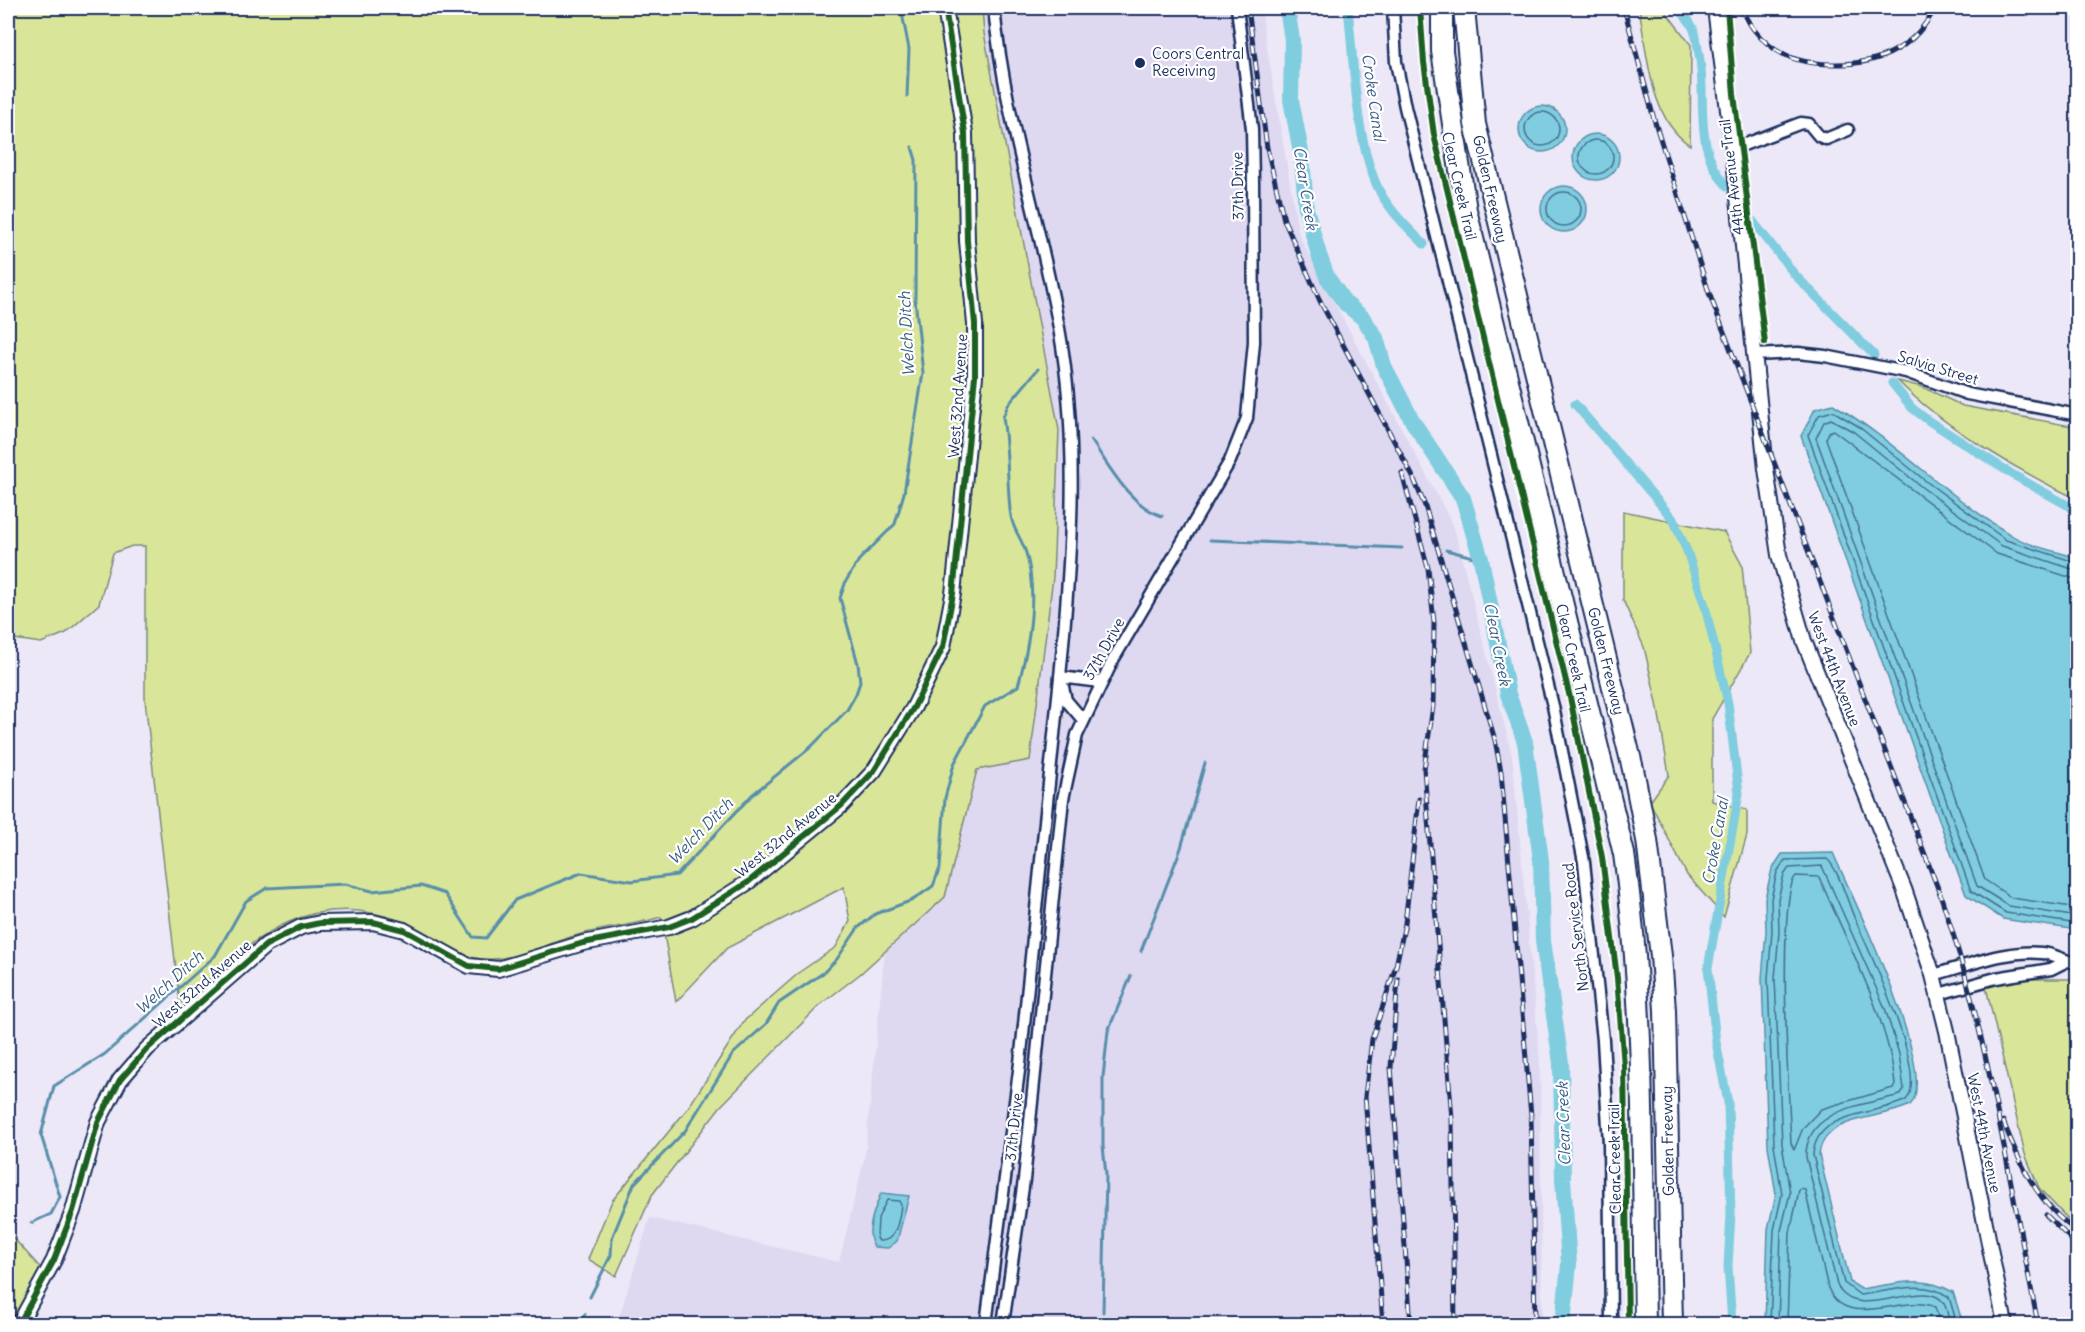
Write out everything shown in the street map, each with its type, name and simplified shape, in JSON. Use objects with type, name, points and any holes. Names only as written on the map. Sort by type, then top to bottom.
[{"type":"highway","name":"Golden Freeway","points":[[1442,8],[1442,51],[1466,210],[1624,854],[1640,1010],[1645,1324]]},
{"type":"highway","name":"Golden Freeway","points":[[1464,8],[1475,124],[1633,769],[1647,840],[1657,912],[1665,1010],[1672,1324]]},
{"type":"street","name":"West 32nd Avenue","points":[[19,1324],[57,1251],[73,1210],[98,1122],[120,1080],[147,1049],[266,945],[301,927],[320,923],[373,922],[404,930],[469,966],[498,969],[590,942],[669,927],[692,918],[747,883],[842,805],[874,771],[914,707],[943,647],[953,594],[974,388],[976,350],[967,241],[965,133],[945,8]]},
{"type":"street","points":[[986,1324],[1020,1063],[1072,550],[1072,480],[1068,396],[1060,330],[1010,111],[994,8]]},
{"type":"street","name":"37th Drive","points":[[1003,1324],[1024,1180],[1063,800],[1074,745],[1101,682],[1230,461],[1247,418],[1254,342],[1252,129],[1237,8]]},
{"type":"street","name":"North Service Road","points":[[1393,8],[1396,62],[1553,706],[1590,898],[1603,1040],[1609,1144],[1611,1324]]},
{"type":"street","name":"West 44th Avenue","points":[[1715,8],[1733,149],[1768,488],[1786,584],[1816,670],[1907,896],[1939,994],[2005,1324]]},
{"type":"street","points":[[1733,149],[1802,123],[1809,124],[1819,136],[1826,139],[1848,130]]},
{"type":"street","name":"Salvia Street","points":[[1754,355],[1800,353],[1826,356],[1906,372],[1967,394],[2078,415]]},
{"type":"street","points":[[1060,677],[1101,682]]},
{"type":"street","points":[[1060,677],[1066,700],[1083,720]]},
{"type":"street","points":[[1933,975],[1995,958],[2028,953],[2049,954],[2065,962],[2078,963]]},
{"type":"street","points":[[1939,994],[1996,978],[2051,969],[2065,962]]},
{"type":"shaded area","points":[[914,8],[1262,8],[1299,236],[1454,527],[1512,755],[1540,1061],[1542,1324],[617,1324],[650,1218],[839,1262],[865,1156],[917,620],[944,217]]},
{"type":"green space","points":[[8,8],[982,8],[984,33],[1059,430],[1053,577],[1030,760],[977,770],[945,897],[860,974],[820,1005],[720,1107],[652,1195],[616,1276],[588,1259],[612,1201],[688,1108],[744,1021],[801,971],[836,947],[850,921],[844,887],[727,948],[676,1002],[661,917],[569,937],[519,955],[481,959],[460,953],[403,922],[368,912],[336,910],[307,915],[280,926],[230,961],[180,1004],[145,700],[145,546],[132,546],[113,553],[99,604],[66,633],[41,643],[8,638]]},
{"type":"green space","points":[[1639,8],[1663,8],[1691,45],[1690,145],[1676,133],[1658,102],[1652,83]]},
{"type":"green space","points":[[1898,381],[1922,387],[1963,406],[2077,427],[2077,499],[1983,447],[1915,398]]},
{"type":"green space","points":[[1623,511],[1724,532],[1742,565],[1750,653],[1712,719],[1712,801],[1747,810],[1747,835],[1724,917],[1687,875],[1650,802],[1669,775],[1657,703],[1644,647],[1623,600]]},
{"type":"green space","points":[[2026,979],[2077,979],[2077,1229],[2039,1188],[2025,1154],[1986,987]]},
{"type":"green space","points":[[8,1232],[45,1273],[22,1324],[8,1324]]},
{"type":"water","points":[[1542,106],[1558,113],[1565,129],[1558,145],[1542,152],[1526,145],[1519,129],[1526,113]]},
{"type":"water","points":[[1596,134],[1612,141],[1619,157],[1612,173],[1596,180],[1580,173],[1573,157],[1580,141]]},
{"type":"water","points":[[1564,186],[1580,193],[1587,209],[1580,225],[1564,232],[1548,225],[1541,209],[1548,193]]},
{"type":"water","points":[[1833,404],[1878,434],[1963,502],[2008,533],[2033,545],[2077,558],[2077,930],[2003,919],[1966,895],[1801,436],[1815,409]]},
{"type":"water","points":[[1833,853],[1890,983],[1904,1023],[1913,1059],[1916,1087],[1910,1105],[1843,1125],[1823,1141],[1819,1154],[1850,1282],[1861,1289],[1908,1282],[1942,1286],[1953,1292],[1963,1324],[1765,1324],[1768,1229],[1776,1194],[1768,1146],[1762,978],[1766,932],[1765,898],[1772,869],[1782,854]]},
{"type":"water","points":[[881,1193],[909,1196],[897,1241],[888,1248],[874,1247],[870,1234]]},
{"type":"waterway","name":"Welch Ditch","points":[[901,8],[909,49],[907,96]]},
{"type":"waterway","name":"Clear Creek","points":[[1287,8],[1292,40],[1291,100],[1302,157],[1306,209],[1319,255],[1327,277],[1345,303],[1363,318],[1376,338],[1384,366],[1413,422],[1463,498],[1481,559],[1508,694],[1525,742],[1541,860],[1543,941],[1561,1063],[1563,1179],[1569,1264],[1563,1324]]},
{"type":"waterway","name":"Croke Canal","points":[[1348,8],[1360,126],[1372,172],[1389,206],[1424,244]]},
{"type":"waterway","points":[[1678,8],[1691,24],[1696,37],[1701,67],[1703,121],[1709,155],[1716,172],[1728,187]]},
{"type":"waterway","name":"Welch Ditch","points":[[31,1223],[51,1214],[60,1197],[41,1135],[54,1086],[105,1054],[215,956],[246,901],[267,888],[345,884],[372,891],[421,886],[445,894],[473,937],[486,938],[515,900],[581,873],[632,881],[677,875],[752,795],[811,747],[847,710],[860,682],[858,664],[840,598],[846,581],[859,560],[895,524],[904,493],[923,373],[915,299],[916,160],[912,147]]},
{"type":"waterway","points":[[1752,220],[1795,275],[1874,355]]},
{"type":"waterway","points":[[590,1297],[611,1255],[612,1238],[634,1184],[685,1131],[733,1054],[766,1024],[779,1003],[823,973],[837,959],[858,928],[875,914],[913,900],[933,886],[940,868],[945,798],[954,764],[985,706],[1018,686],[1026,654],[1032,603],[1030,569],[1011,517],[1003,417],[1008,405],[1038,369]]},
{"type":"waterway","points":[[1892,383],[1912,408],[1929,421],[2015,476],[2078,511]]},
{"type":"waterway","name":"Croke Canal","points":[[1575,404],[1673,519],[1687,551],[1705,606],[1728,703],[1739,793],[1708,968],[1716,1042],[1728,1103],[1731,1214],[1728,1266],[1732,1324]]},
{"type":"waterway","points":[[1091,440],[1130,494],[1150,511],[1162,516]]},
{"type":"waterway","points":[[1210,540],[1402,548]]},
{"type":"waterway","points":[[1446,550],[1481,559]]},
{"type":"waterway","points":[[1141,951],[1181,848],[1205,763]]},
{"type":"waterway","points":[[1103,1312],[1106,1174],[1103,1146],[1103,1077],[1108,1031],[1131,976]]},
{"type":"waterway","points":[[579,1324],[585,1314]]},
{"type":"railway","points":[[1248,8],[1267,148],[1284,220],[1320,301],[1413,477],[1425,506],[1495,740],[1501,772],[1531,1116],[1535,1324]]},
{"type":"railway","points":[[1624,8],[1654,119],[1709,293],[1939,891],[1956,944],[1971,997],[1996,1106],[2038,1324]]},
{"type":"railway","points":[[1740,8],[1763,40],[1782,54],[1798,60],[1833,64],[1865,61],[1893,52],[1916,34],[1935,8]]},
{"type":"railway","points":[[1402,473],[1428,568],[1434,622],[1433,706],[1424,769],[1452,1119],[1455,1324]]},
{"type":"railway","points":[[1383,1324],[1365,1096],[1372,1039],[1396,966],[1405,923],[1419,799]]},
{"type":"railway","points":[[1398,979],[1391,1067],[1411,1324]]},
{"type":"railway","points":[[2003,1121],[2016,1153],[2041,1196],[2064,1221],[2078,1232]]},
{"type":"railway","points":[[2046,1215],[2078,1246]]},
{"type":"cycle path","points":[[19,1324],[54,1260],[73,1211],[98,1122],[120,1080],[147,1049],[266,945],[301,927],[320,923],[373,922],[404,930],[469,966],[498,969],[583,943],[669,927],[692,918],[747,883],[842,805],[874,771],[914,707],[943,647],[953,594],[975,376],[975,324],[967,241],[965,133],[945,8]]},
{"type":"cycle path","name":"Clear Creek Trail","points":[[1420,8],[1424,62],[1434,135],[1571,702],[1602,857],[1617,978],[1624,1066],[1628,1324]]},
{"type":"cycle path","name":"44th Avenue Trail","points":[[1727,8],[1734,94],[1765,343]]},
{"type":"place","name":"Coors Central Receiving","points":[[1140,63]]}]
